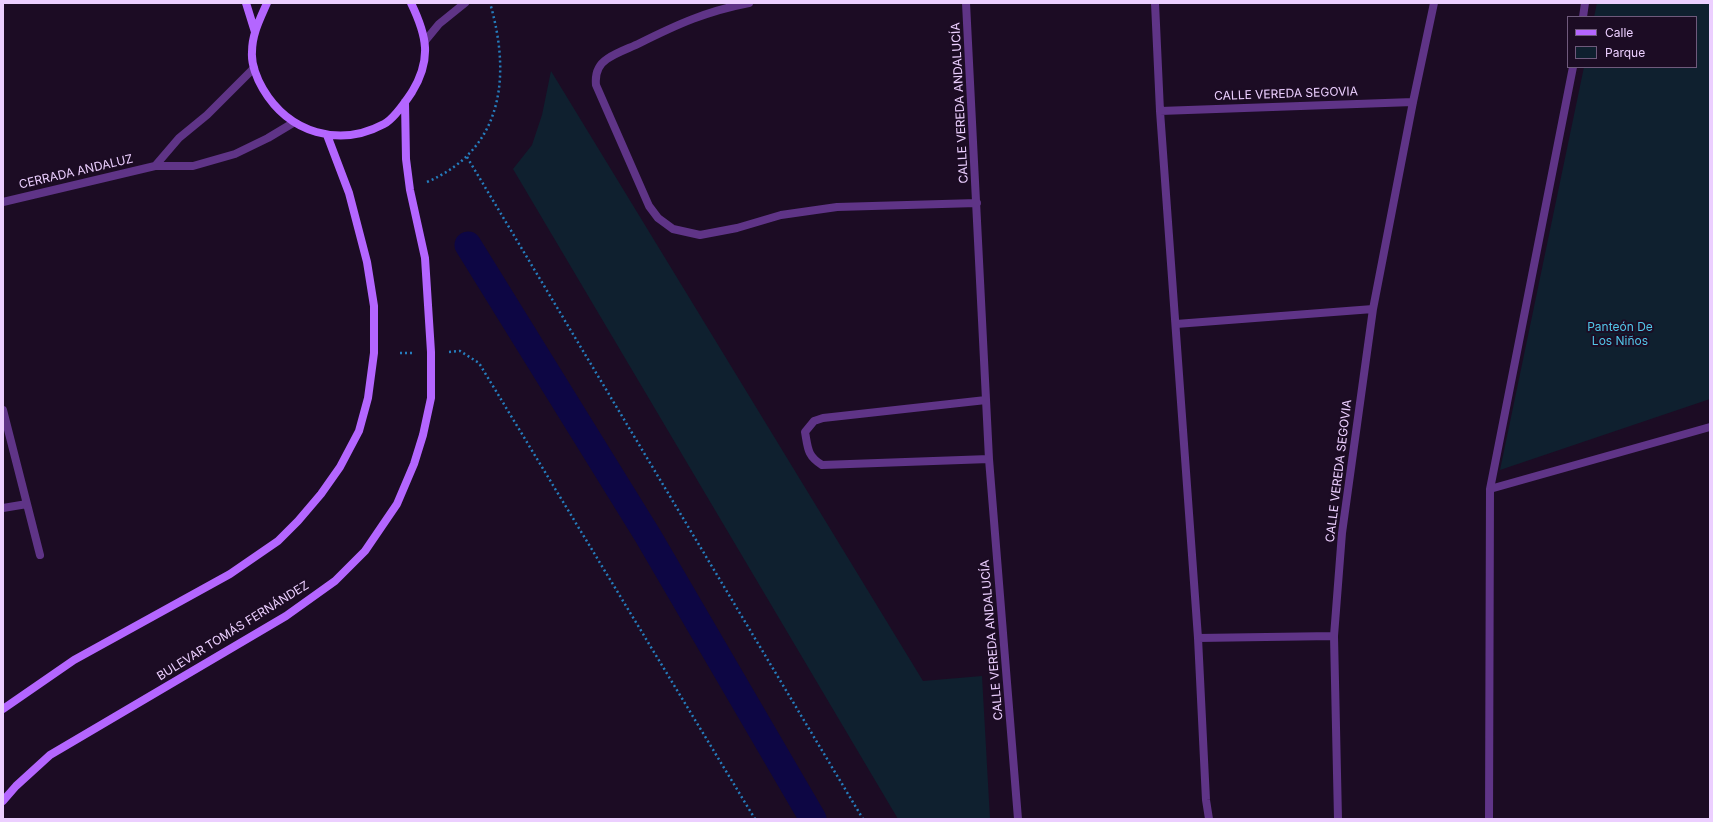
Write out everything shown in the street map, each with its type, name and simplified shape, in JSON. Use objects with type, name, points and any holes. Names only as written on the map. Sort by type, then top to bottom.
[{"type":"main road","points":[[246,3],[255,32]]},
{"type":"main road","points":[[267,3],[255,32],[252,53],[254,68],[260,84],[279,111],[293,123],[309,131],[327,135],[350,134],[369,130],[386,123],[405,102],[417,84],[423,67],[425,41],[411,3]]},
{"type":"main road","name":"BULEVAR TOMÁS FERNÁNDEZ","points":[[3,801],[16,786],[50,755],[286,616],[335,581],[365,551],[397,504],[414,464],[423,435],[431,398],[431,352],[425,258],[410,190],[406,159],[405,102]]},
{"type":"main road","points":[[3,709],[29,689],[74,660],[230,574],[278,541],[298,521],[321,494],[340,467],[359,431],[368,398],[374,353],[374,306],[367,262],[349,193],[327,135]]},
{"type":"street","points":[[425,41],[439,24],[465,3]]},
{"type":"street","points":[[749,3],[692,18],[606,59],[597,71],[596,86],[649,206],[658,218],[673,229],[700,235],[737,228],[781,215],[837,207],[977,203]]},
{"type":"street","name":"CALLE VEREDA ANDALUCÍA","points":[[966,3],[989,459],[1018,819]]},
{"type":"street","points":[[1155,3],[1160,111],[1198,638],[1206,800],[1209,819]]},
{"type":"street","name":"CALLE VEREDA SEGOVIA","points":[[1338,819],[1334,636],[1342,533],[1373,309],[1413,102],[1434,3]]},
{"type":"street","points":[[1583,16],[1585,3]]},
{"type":"street","points":[[155,166],[179,138],[207,115],[254,68]]},
{"type":"street","points":[[1488,819],[1490,489],[1573,68]]},
{"type":"street","name":"CALLE VEREDA SEGOVIA","points":[[1160,111],[1413,102]]},
{"type":"street","name":"CERRADA ANDALUZ","points":[[3,202],[155,166],[193,166],[235,154],[268,138],[293,123]]},
{"type":"street","points":[[1176,324],[1373,309]]},
{"type":"street","points":[[986,400],[823,418],[814,421],[806,432],[808,452],[815,461],[822,465],[989,459]]},
{"type":"street","points":[[3,410],[40,554]]},
{"type":"street","points":[[1490,489],[1710,427]]},
{"type":"street","points":[[3,508],[27,504]]},
{"type":"street","points":[[1198,638],[1334,636]]},
{"type":"path","points":[[410,190],[444,175],[467,157],[484,136],[495,108],[500,87],[500,60],[497,28],[490,3]]},
{"type":"path","points":[[467,157],[863,819]]},
{"type":"path","points":[[400,353],[460,351],[479,363],[755,819]]},
{"type":"green space","name":"Panteón De Los Niños","points":[[1597,3],[1710,3],[1710,399],[1500,470],[1584,68],[1697,68],[1697,16],[1594,16]]},
{"type":"green space","points":[[551,71],[923,681],[982,676],[990,819],[898,819],[513,169],[532,145],[542,115]]},
{"type":"waterway","points":[[468,245],[648,536],[813,819]]}]
